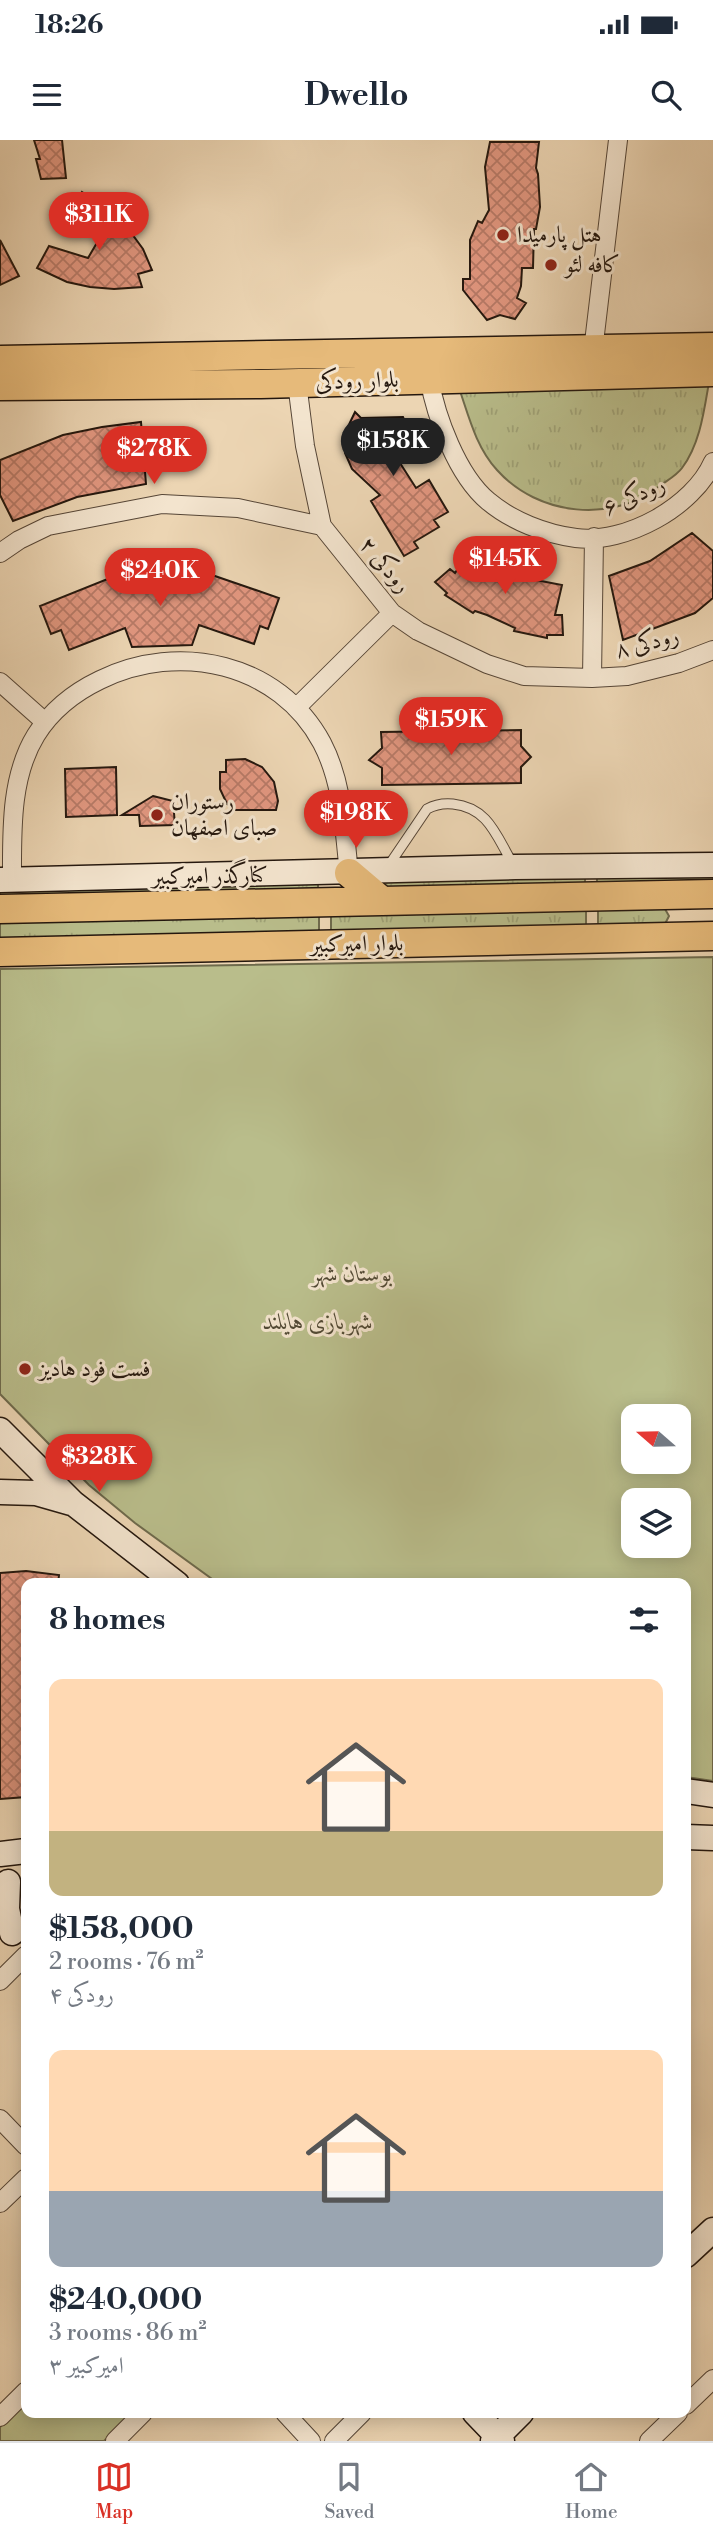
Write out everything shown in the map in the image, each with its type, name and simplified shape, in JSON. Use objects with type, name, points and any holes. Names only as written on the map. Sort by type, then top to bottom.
[{"type":"main road","name":"بلوار رودکی","points":[[0,360],[713,347]]},
{"type":"main road","name":"بلوار رودکی","points":[[0,386],[297,383],[713,372]]},
{"type":"main road","points":[[349,873],[382,901]]},
{"type":"main road","points":[[701,894],[701,937]]},
{"type":"main road","name":"بلوار امیرکبیر","points":[[0,909],[701,894]]},
{"type":"main road","name":"بلوار امیرکبیر","points":[[0,952],[701,937]]},
{"type":"street","points":[[593,351],[618,140]]},
{"type":"street","name":"رودکی ۶","points":[[429,378],[443,428],[468,476],[487,500],[511,517],[541,530],[578,538],[623,532],[655,519],[684,501],[706,478],[713,462]]},
{"type":"street","name":"رودکی ۲","points":[[297,383],[305,446],[322,526],[392,613],[447,646],[487,664],[524,676],[592,678]]},
{"type":"street","points":[[0,553],[48,526],[162,504],[237,508],[322,526]]},
{"type":"street","points":[[592,678],[594,537]]},
{"type":"street","points":[[296,708],[392,613]]},
{"type":"street","name":"رودکی ۸","points":[[592,678],[627,676],[679,663],[713,650]]},
{"type":"street","points":[[6,880],[16,793],[23,764],[45,722],[87,687],[111,674],[156,662],[194,660],[232,668],[266,684],[296,708],[321,741],[337,779],[349,873]]},
{"type":"street","points":[[0,682],[45,722]]},
{"type":"street","name":"کنارگذر امیرکبیر","points":[[6,880],[515,867],[713,865]]},
{"type":"street","points":[[5,1445],[77,1506],[169,1578]]},
{"type":"street","points":[[0,1492],[36,1493],[77,1506]]},
{"type":"street","points":[[691,1792],[713,1796]]},
{"type":"street","points":[[691,1809],[713,1809]]},
{"type":"street","points":[[691,1837],[713,1838]]},
{"type":"street","points":[[0,1854],[21,1852]]},
{"type":"street","points":[[11,1882],[7,1909],[13,1935]]},
{"type":"street","points":[[0,1981],[21,1960]]},
{"type":"street","points":[[0,2119],[21,2141]]},
{"type":"street","points":[[0,2203],[21,2183]]},
{"type":"street","points":[[691,2250],[713,2230]]},
{"type":"street","points":[[691,2400],[713,2379]]},
{"type":"street","points":[[0,2417],[21,2396]]},
{"type":"street","points":[[115,2441],[139,2418]]},
{"type":"street","points":[[290,2418],[311,2441]]},
{"type":"street","points":[[334,2441],[357,2418]]},
{"type":"street","points":[[479,2418],[497,2440],[517,2418]]},
{"type":"street","points":[[649,2441],[673,2418]]},
{"type":"lane","points":[[384,872],[427,809],[435,804],[447,803],[469,806],[484,816],[515,867]]},
{"type":"green space","points":[[709,382],[697,438],[680,471],[642,497],[621,506],[599,510],[554,505],[533,497],[514,485],[497,470],[484,452],[459,388]]},
{"type":"green space","points":[[713,874],[713,881],[597,884],[597,876]]},
{"type":"green space","points":[[585,877],[585,884],[379,888],[370,881]]},
{"type":"green space","points":[[318,882],[318,890],[0,897],[0,889]]},
{"type":"green space","points":[[586,909],[586,927],[331,932],[331,915]]},
{"type":"green space","points":[[598,909],[665,909],[669,916],[665,924],[598,927]]},
{"type":"green space","points":[[319,915],[319,933],[0,939],[0,922]]},
{"type":"green space","name":"بوستان شهر","points":[[713,957],[713,1781],[691,1778],[691,1578],[211,1578],[135,1523],[89,1485],[0,1394],[0,969]]},
{"type":"green space","points":[[21,2407],[21,2418],[128,2418],[104,2441],[0,2441],[0,2427]]},
{"type":"building","points":[[34,140],[62,140],[66,178],[41,179],[36,159],[40,159]]},
{"type":"building","name":"هتل پارمیدا","points":[[490,142],[539,142],[536,168],[540,207],[534,229],[533,268],[522,268],[517,298],[526,303],[515,319],[500,315],[487,320],[463,290],[463,279],[470,279],[470,240],[478,221],[482,223],[489,210],[485,167]]},
{"type":"building","points":[[82,192],[98,202],[129,230],[143,249],[152,270],[138,274],[142,287],[90,287],[67,282],[37,268],[49,246],[88,258],[98,241],[69,214]]},
{"type":"building","points":[[0,240],[19,276],[0,285]]},
{"type":"building","points":[[355,412],[361,418],[403,417],[411,436],[412,458],[400,463],[416,488],[429,480],[448,512],[434,520],[439,527],[414,542],[418,548],[404,556],[371,501],[380,495],[352,469],[345,453],[344,435]]},
{"type":"building","points":[[141,422],[146,484],[77,497],[13,521],[0,495],[0,460],[63,435]]},
{"type":"building","points":[[692,533],[713,551],[713,598],[695,613],[623,640],[609,576],[650,561]]},
{"type":"building","points":[[472,548],[515,576],[562,585],[555,615],[562,615],[563,635],[547,635],[547,638],[514,631],[515,628],[487,615],[475,611],[473,613],[445,595],[447,593],[435,582],[450,569],[455,573]]},
{"type":"building","points":[[177,563],[279,598],[268,629],[260,626],[254,644],[199,625],[192,645],[132,647],[125,628],[69,650],[61,630],[51,634],[40,606],[145,564]]},
{"type":"building","points":[[521,730],[521,746],[531,757],[521,767],[521,783],[382,785],[382,768],[369,760],[382,748],[381,732]]},
{"type":"building","points":[[245,759],[262,767],[274,782],[278,801],[276,810],[234,810],[227,804],[220,789],[220,772],[226,772],[226,760]]},
{"type":"building","points":[[116,767],[117,815],[66,817],[65,769]]},
{"type":"building","name":"رستوران صبای اصفهان","points":[[153,796],[173,801],[175,825],[140,826],[139,815],[122,815]]},
{"type":"building","points":[[26,1571],[59,1575],[59,1578],[21,1578],[21,1797],[0,1799],[0,1573]]},
{"type":"place","name":"هتل پارمیدا","points":[[503,235]]},
{"type":"place","name":"کافه لئو","points":[[551,265]]},
{"type":"place","name":"رستوران صبای اصفهان","points":[[157,815]]},
{"type":"place","name":"فست فود هادیز","points":[[25,1369]]},
{"type":"park label","name":"شهربازی هایلند","points":[[318,1322]]}]
